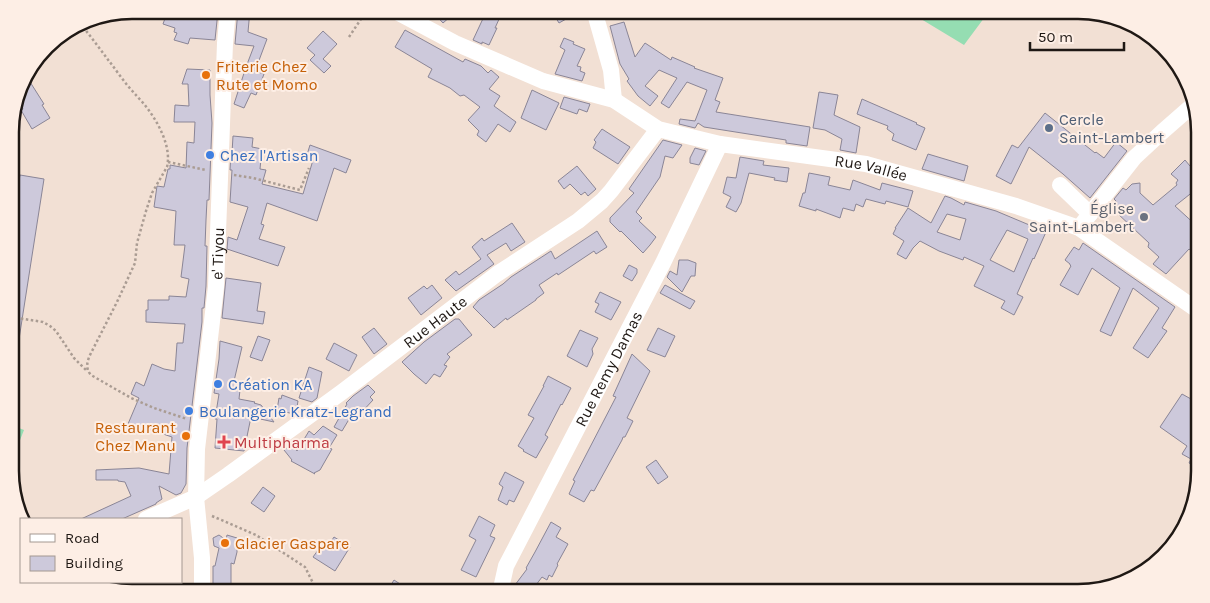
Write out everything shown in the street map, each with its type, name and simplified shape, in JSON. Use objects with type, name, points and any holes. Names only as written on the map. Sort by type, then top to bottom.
[{"type":"street","name":"e' Tiyou","points":[[202,584],[202,558],[197,503],[197,449],[216,287],[227,19]]},
{"type":"street","name":"Rue Vallée","points":[[410,19],[455,43],[544,81],[614,100],[658,129],[720,144],[866,164],[1016,206],[1079,228],[1191,306]]},
{"type":"street","points":[[597,19],[611,70],[614,100]]},
{"type":"street","points":[[1079,228],[1134,158],[1188,109]]},
{"type":"street","name":"Rue Haute","points":[[149,518],[197,503],[235,471],[497,274],[590,212],[611,191],[658,129]]},
{"type":"street","name":"Rue Remy Damas","points":[[502,584],[506,566],[663,263],[720,144]]},
{"type":"street","points":[[1060,185],[1090,214]]},
{"type":"path","points":[[349,37],[361,19]]},
{"type":"path","points":[[85,29],[159,127],[168,162],[152,193],[146,211],[137,243],[135,263],[87,361],[88,372]]},
{"type":"path","points":[[168,162],[253,178],[300,190],[309,168]]},
{"type":"path","points":[[19,318],[43,322],[50,326],[56,331],[74,358],[98,380],[154,408],[201,423]]},
{"type":"path","points":[[197,503],[256,535],[305,567],[314,584]]},
{"type":"green space","points":[[921,19],[983,19],[964,45]]},
{"type":"green space","points":[[19,428],[24,430],[19,443]]},
{"type":"building","points":[[165,19],[217,19],[215,40],[190,38],[188,44],[174,40],[177,33],[174,32],[175,28],[163,24]]},
{"type":"building","points":[[237,19],[249,19],[248,32],[267,39],[255,71],[264,74],[256,95],[251,93],[244,108],[234,104],[254,46],[235,44]]},
{"type":"building","points":[[439,19],[448,19],[443,23]]},
{"type":"building","points":[[483,19],[499,19],[489,45],[473,40]]},
{"type":"building","points":[[557,19],[566,19],[559,23]]},
{"type":"building","points":[[624,22],[635,57],[645,43],[671,60],[672,57],[694,68],[723,78],[715,100],[720,102],[716,112],[810,127],[807,146],[786,143],[786,140],[704,127],[698,123],[695,128],[679,124],[680,119],[695,121],[707,90],[687,82],[669,108],[661,103],[677,78],[659,70],[645,86],[658,96],[650,106],[638,96],[627,81],[629,79],[620,64],[610,26]]},
{"type":"building","points":[[405,30],[463,62],[465,59],[481,66],[488,73],[491,70],[499,77],[489,89],[500,96],[494,106],[516,122],[510,132],[498,124],[486,142],[477,135],[479,131],[468,120],[480,107],[464,95],[460,96],[450,88],[428,77],[432,69],[395,47]]},
{"type":"building","points":[[323,31],[337,44],[323,59],[331,66],[324,73],[310,60],[315,55],[307,48]]},
{"type":"building","points":[[564,38],[585,49],[577,66],[581,67],[580,71],[585,73],[582,81],[555,74],[565,50],[560,47]]},
{"type":"building","points":[[187,69],[210,70],[212,123],[205,246],[207,246],[206,286],[187,448],[186,484],[181,493],[176,495],[159,486],[162,499],[156,504],[124,518],[83,518],[131,496],[125,482],[118,480],[96,480],[96,470],[139,468],[169,474],[172,437],[145,428],[143,431],[128,424],[139,398],[131,394],[136,382],[144,386],[152,364],[175,371],[177,343],[183,343],[185,324],[146,322],[148,300],[169,300],[169,296],[186,297],[189,279],[181,277],[185,245],[174,245],[176,211],[154,207],[157,186],[164,187],[170,165],[186,168],[187,142],[194,143],[195,122],[174,122],[175,105],[189,106],[188,84],[182,84]]},
{"type":"building","points":[[30,82],[44,104],[42,105],[50,118],[32,129],[21,111],[23,103]]},
{"type":"building","points":[[532,90],[559,103],[546,130],[521,118]]},
{"type":"building","points":[[819,92],[838,95],[834,115],[860,127],[856,153],[840,150],[842,139],[825,130],[813,128]]},
{"type":"building","points":[[564,97],[590,104],[587,112],[579,109],[577,114],[560,108]]},
{"type":"building","points":[[862,99],[925,128],[916,150],[892,140],[894,134],[887,129],[888,126],[857,114]]},
{"type":"building","points":[[1045,113],[1104,158],[1116,142],[1127,151],[1090,198],[1029,147],[1011,184],[996,176],[1012,145],[1018,148]]},
{"type":"building","points":[[602,129],[630,147],[618,164],[593,148],[596,142],[594,140]]},
{"type":"building","points":[[233,136],[253,138],[252,147],[262,149],[260,169],[266,170],[262,184],[303,194],[313,160],[306,158],[310,145],[351,160],[346,173],[334,168],[317,221],[267,203],[261,224],[264,225],[259,239],[285,247],[278,266],[227,249],[228,237],[237,240],[248,207],[230,202]]},
{"type":"building","points":[[663,140],[682,145],[673,158],[665,156],[660,177],[636,212],[642,218],[639,221],[656,237],[643,253],[610,222],[610,218],[634,193],[629,189]]},
{"type":"building","points":[[695,148],[706,151],[699,165],[690,163],[690,158]]},
{"type":"building","points":[[928,154],[968,166],[964,181],[922,169]]},
{"type":"building","points":[[740,157],[764,161],[763,165],[789,168],[787,182],[749,173],[741,203],[736,212],[726,207],[731,197],[723,193],[727,177],[736,178]]},
{"type":"building","points":[[1185,160],[1190,166],[1191,193],[1175,206],[1191,221],[1191,251],[1189,249],[1166,274],[1153,264],[1159,257],[1148,247],[1149,243],[1117,213],[1114,214],[1116,201],[1114,199],[1123,188],[1126,190],[1132,184],[1140,183],[1140,193],[1153,205],[1177,185],[1178,180],[1171,174]]},
{"type":"building","points":[[577,166],[596,189],[588,196],[585,192],[581,195],[570,184],[564,189],[558,181]]},
{"type":"building","points":[[809,173],[830,177],[828,185],[850,190],[853,180],[880,190],[882,183],[913,191],[908,207],[886,201],[885,204],[866,199],[863,207],[856,204],[854,211],[843,208],[840,218],[816,209],[816,211],[799,206],[803,193],[805,193]]},
{"type":"building","points":[[20,175],[44,179],[19,339]]},
{"type":"building","points":[[945,196],[964,205],[965,202],[996,211],[1046,232],[1017,294],[1023,297],[1014,315],[1001,308],[1005,301],[974,286],[984,266],[964,257],[963,260],[939,251],[920,241],[906,259],[897,254],[904,241],[893,234],[908,208],[931,223]],"holes":[[[947,214],[966,219],[960,240],[937,232]],[[1007,230],[1028,239],[1014,272],[990,260]]]},
{"type":"building","points":[[512,223],[525,242],[511,251],[506,243],[487,255],[494,264],[456,291],[445,280],[456,271],[459,275],[481,259],[472,247],[482,238],[484,241]]},
{"type":"building","points":[[597,231],[607,247],[596,254],[594,251],[539,285],[544,293],[494,328],[473,307],[479,300],[511,277],[551,251],[555,259]]},
{"type":"building","points":[[1083,243],[1175,307],[1162,328],[1167,331],[1148,358],[1133,348],[1159,308],[1133,288],[1111,336],[1100,331],[1120,288],[1092,268],[1078,295],[1060,285],[1071,266],[1065,260],[1074,247],[1079,250]]},
{"type":"building","points":[[679,260],[688,260],[696,263],[695,276],[691,276],[682,292],[667,277],[670,271],[677,275]]},
{"type":"building","points":[[629,265],[637,269],[637,273],[632,281],[623,276]]},
{"type":"building","points":[[226,278],[261,283],[257,311],[265,312],[263,324],[222,318]]},
{"type":"building","points":[[432,285],[442,298],[421,315],[408,298],[424,286],[427,289]]},
{"type":"building","points":[[665,285],[695,301],[690,309],[660,293]]},
{"type":"building","points":[[600,292],[621,302],[611,320],[595,312],[599,304],[595,302]]},
{"type":"building","points":[[455,319],[459,319],[472,335],[447,354],[450,357],[444,365],[447,366],[440,377],[434,374],[426,384],[402,362],[424,342]]},
{"type":"building","points":[[374,328],[387,344],[374,354],[362,337]]},
{"type":"building","points":[[658,328],[675,336],[665,357],[647,350]]},
{"type":"building","points":[[580,330],[598,338],[592,349],[593,354],[587,367],[567,356]]},
{"type":"building","points":[[258,336],[270,340],[262,361],[250,357]]},
{"type":"building","points":[[220,341],[242,347],[234,381],[241,381],[239,399],[261,405],[274,422],[251,417],[244,451],[215,448],[217,419],[215,419],[219,394],[214,393]]},
{"type":"building","points":[[334,343],[357,355],[349,371],[326,359]]},
{"type":"building","points":[[632,354],[650,371],[627,418],[633,421],[625,437],[623,437],[594,491],[591,490],[584,502],[569,494],[575,481],[573,480],[616,397],[613,396]]},
{"type":"building","points":[[309,367],[322,372],[317,398],[312,402],[299,398]]},
{"type":"building","points":[[548,376],[571,388],[545,435],[548,437],[536,458],[518,446],[534,418],[528,415]]},
{"type":"building","points":[[368,385],[375,392],[370,397],[373,400],[359,415],[354,411],[342,431],[334,427],[346,403]]},
{"type":"building","points":[[1182,394],[1191,399],[1191,459],[1182,454],[1187,446],[1160,427]]},
{"type":"building","points":[[282,395],[298,401],[296,413],[277,410],[279,398],[281,399]]},
{"type":"building","points":[[323,426],[337,435],[329,448],[332,449],[320,470],[315,474],[291,461],[284,450],[292,444],[297,451],[309,431],[314,435]]},
{"type":"building","points":[[656,460],[668,477],[658,484],[646,467]]},
{"type":"building","points":[[505,472],[524,482],[514,502],[509,500],[507,505],[498,500],[503,487],[499,484]]},
{"type":"building","points":[[263,487],[275,496],[264,512],[251,503]]},
{"type":"building","points":[[479,516],[495,525],[490,536],[495,538],[476,577],[461,570],[476,540],[469,536]]},
{"type":"building","points":[[551,522],[561,528],[556,537],[568,544],[552,577],[549,575],[547,580],[542,577],[537,584],[516,584]]},
{"type":"building","points":[[219,535],[226,540],[227,535],[237,538],[235,546],[237,547],[237,552],[234,564],[231,563],[231,584],[213,584],[213,566],[215,566],[219,548],[214,546],[213,538]]},
{"type":"building","points":[[334,537],[350,547],[335,571],[313,557],[321,546],[326,549]]},
{"type":"building","points":[[394,580],[400,584],[392,584]]},
{"type":"place","name":"Friterie Chez Rute et Momo","points":[[206,75]]},
{"type":"place","name":"Cercle Saint-Lambert","points":[[1049,128]]},
{"type":"place","name":"Chez l'Artisan","points":[[210,155]]},
{"type":"place","name":"Église Saint-Lambert","points":[[1144,217]]},
{"type":"place","name":"Création KA","points":[[218,384]]},
{"type":"place","name":"Boulangerie Kratz-Legrand","points":[[189,411]]},
{"type":"place","name":"Restaurant Chez Manu","points":[[186,436]]},
{"type":"place","name":"Multipharma","points":[[224,442]]},
{"type":"place","name":"Glacier Gaspare","points":[[225,543]]}]
